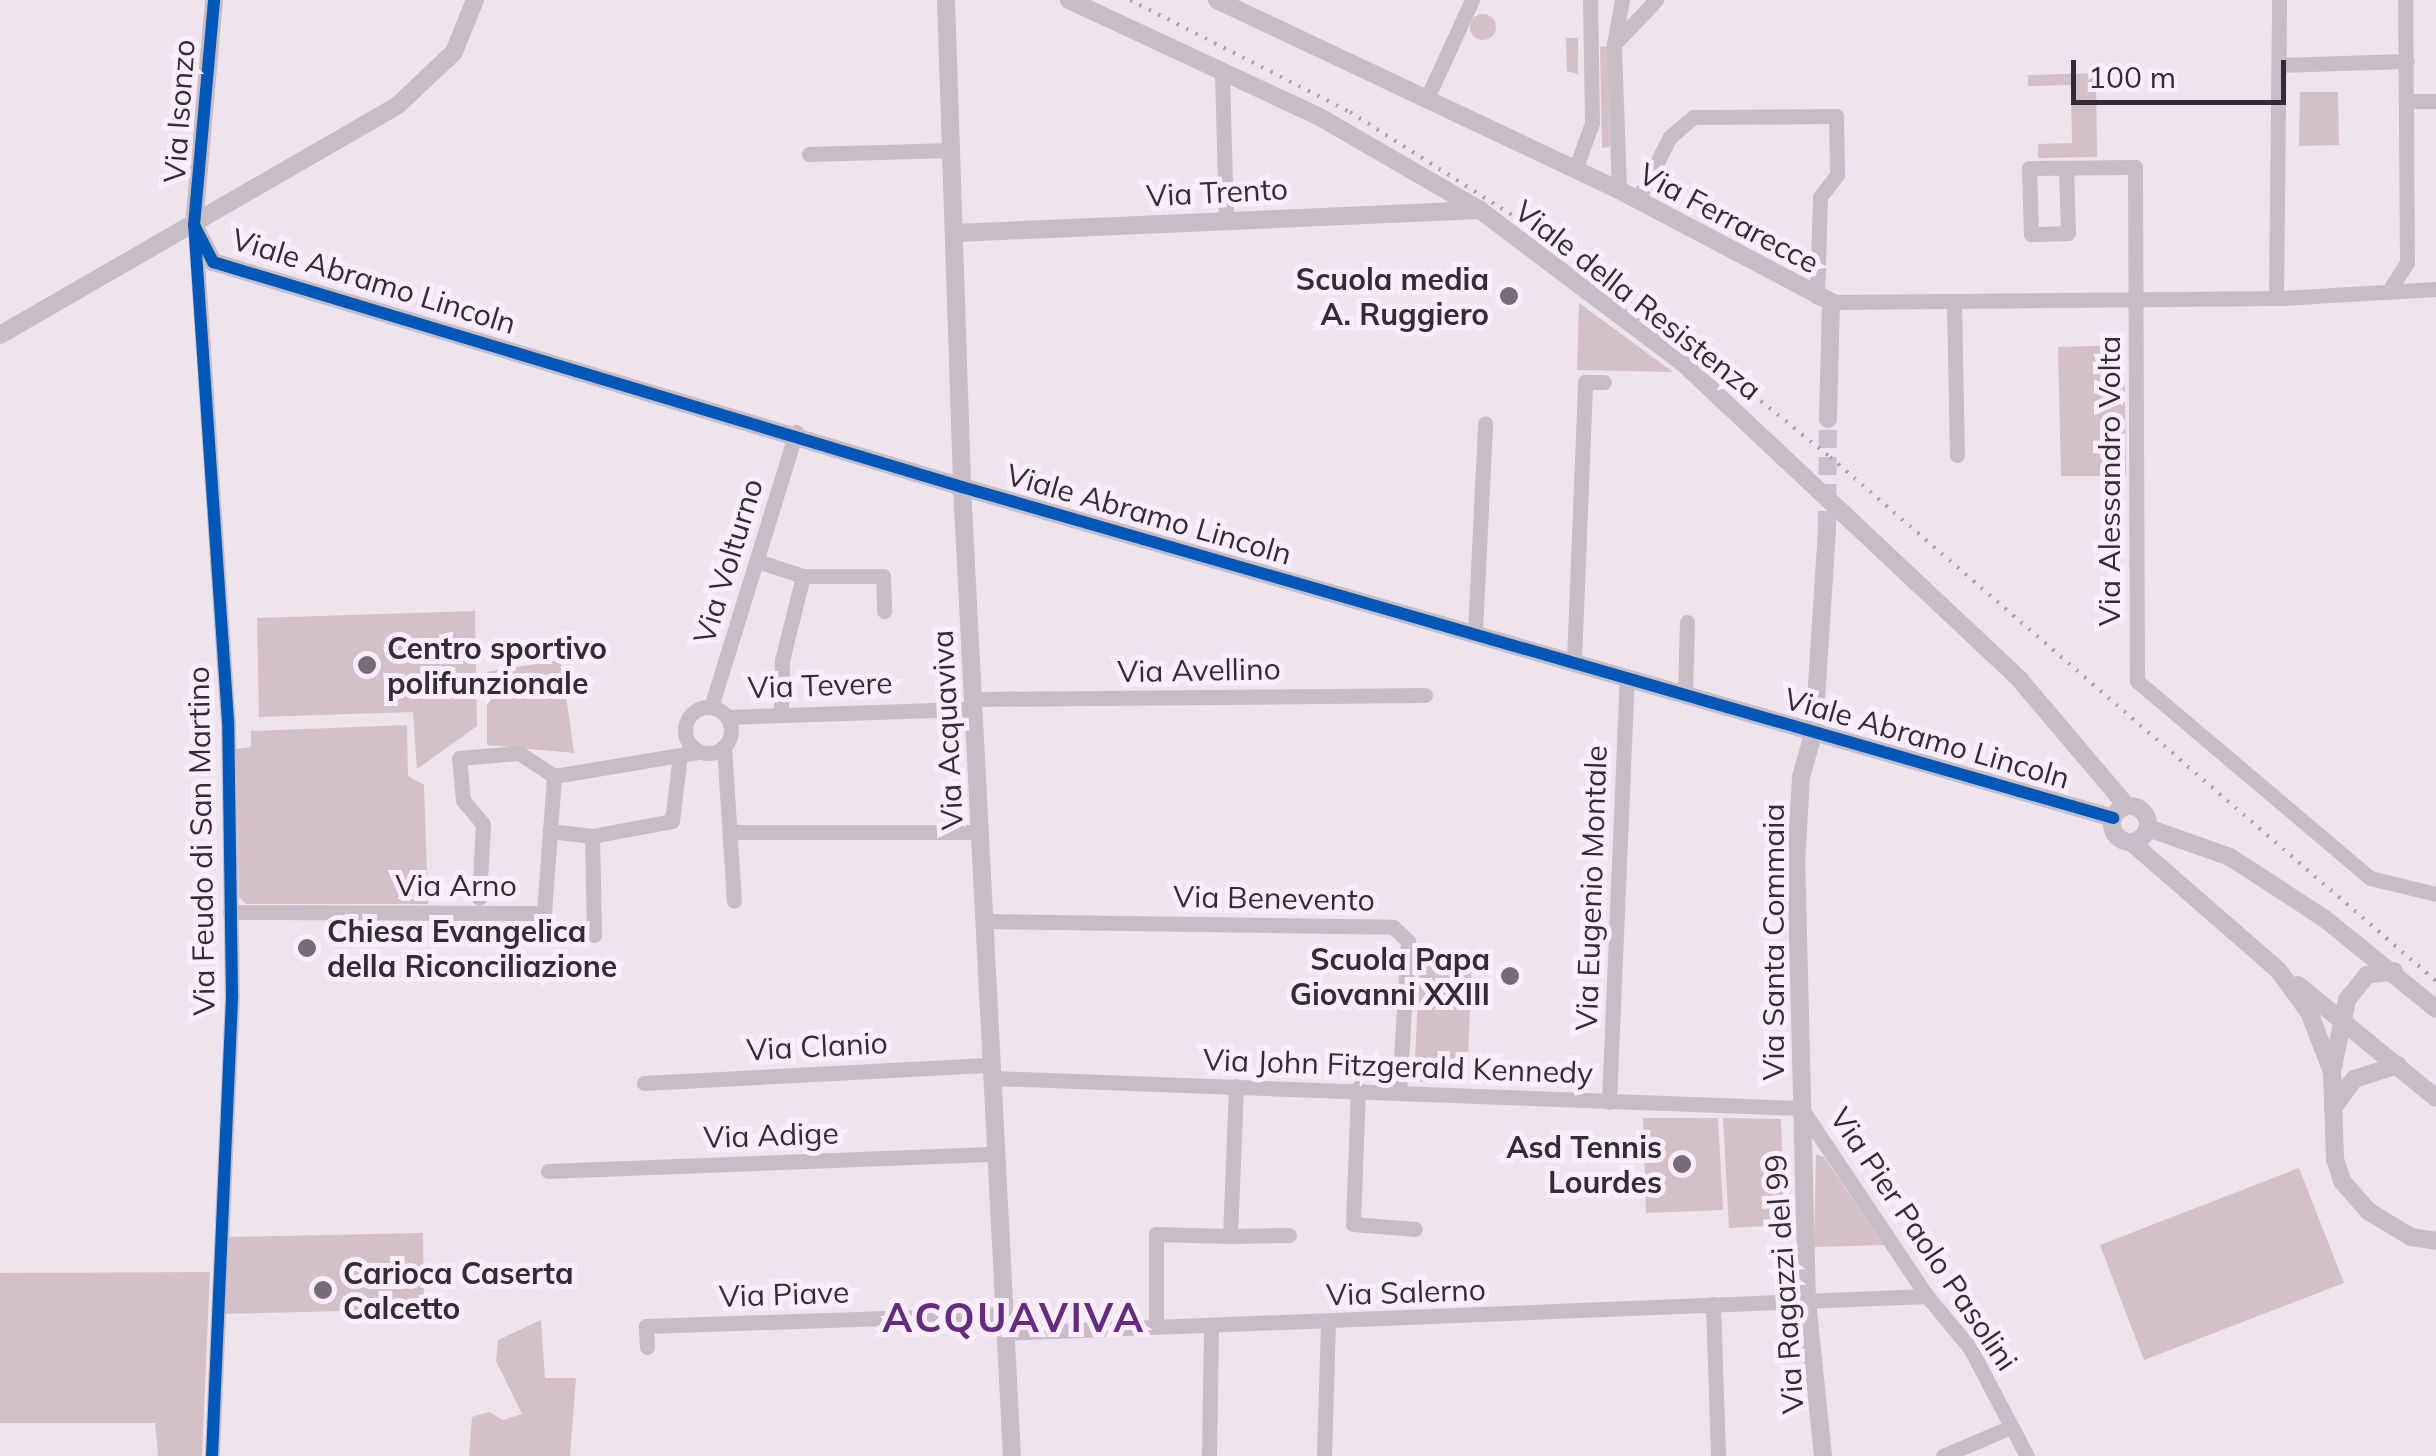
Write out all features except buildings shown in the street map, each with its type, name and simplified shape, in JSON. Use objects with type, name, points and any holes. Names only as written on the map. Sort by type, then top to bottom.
[{"type":"street","name":"Via Isonzo","points":[[194,225],[214,0]]},
{"type":"street","points":[[0,336],[398,105],[442,68],[475,0]]},
{"type":"street","name":"Via Acquaviva","points":[[946,0],[962,487],[1012,1456]]},
{"type":"street","name":"Viale della Resistenza","points":[[1069,0],[1318,116],[1480,210],[1683,363],[1802,470],[2020,680],[2120,812]]},
{"type":"street","name":"Via Ferrarecce","points":[[1218,0],[1638,199],[1824,300],[2138,301],[2432,289]]},
{"type":"street","points":[[1426,100],[1472,0]]},
{"type":"street","points":[[1575,170],[1592,123],[1590,0]]},
{"type":"street","points":[[1592,44],[1626,6],[1656,0]]},
{"type":"street","points":[[2276,298],[2280,0]]},
{"type":"street","points":[[2388,292],[2407,263],[2406,0]]},
{"type":"street","points":[[1619,190],[1614,44],[1626,6]]},
{"type":"street","points":[[1592,44],[1604,38],[1614,44]]},
{"type":"street","points":[[2279,64],[2407,61]]},
{"type":"street","points":[[1222,72],[1226,218]]},
{"type":"street","points":[[2407,101],[2436,101]]},
{"type":"street","points":[[1638,199],[1670,137],[1693,117],[1836,116],[1837,175],[1820,197],[1828,419]]},
{"type":"street","points":[[809,154],[952,150]]},
{"type":"street","name":"Via Alessandro Volta","points":[[2066,168],[2135,167],[2136,680],[2335,852],[2392,888],[2436,894]]},
{"type":"street","points":[[2029,168],[2066,168],[2068,233],[2031,234],[2029,168]]},
{"type":"street","name":"Via Trento","points":[[956,233],[1226,218],[1480,210]]},
{"type":"street","name":"Viale Abramo Lincoln","points":[[194,225],[213,262],[796,432],[962,487],[1475,631],[1805,729],[2120,812]]},
{"type":"street","name":"Via Feudo di San Martino","points":[[194,225],[228,721],[230,912],[212,1456]]},
{"type":"street","points":[[2407,263],[2432,289]]},
{"type":"street","points":[[1954,302],[1957,455]]},
{"type":"street","points":[[1574,660],[1584,382],[1604,382]]},
{"type":"street","points":[[1475,631],[1485,423]]},
{"type":"street","name":"Via Volturno","points":[[711,707],[796,432]]},
{"type":"street","name":"Via Santa Commaia","points":[[1801,1108],[1796,865],[1805,729],[1816,709],[1827,529]]},
{"type":"street","points":[[756,562],[803,576],[883,576],[884,611]]},
{"type":"street","points":[[782,710],[782,660],[803,576]]},
{"type":"street","points":[[1686,693],[1687,622]]},
{"type":"street","name":"Via Eugenio Montale","points":[[1610,1102],[1627,676]]},
{"type":"street","name":"Via Avellino","points":[[974,704],[1425,696]]},
{"type":"street","name":"Via Tevere","points":[[727,717],[782,710],[974,704]]},
{"type":"street","points":[[698,752],[684,727],[691,714],[711,707],[727,717],[732,729],[724,747],[734,901]]},
{"type":"street","points":[[554,776],[724,747]]},
{"type":"street","name":"Via Arno","points":[[230,912],[544,913],[554,776],[519,753],[459,758],[462,800],[482,824],[479,898]]},
{"type":"street","points":[[550,831],[592,836],[672,821],[680,754]]},
{"type":"street","points":[[2148,828],[2144,812],[2120,812],[2116,835],[2132,842],[2278,970],[2436,1098]]},
{"type":"street","points":[[2132,842],[2148,828]]},
{"type":"street","points":[[2148,828],[2230,857],[2394,971],[2436,1009]]},
{"type":"street","points":[[730,832],[980,832]]},
{"type":"street","points":[[592,836],[594,935]]},
{"type":"street","name":"Via Benevento","points":[[985,922],[1393,927],[1408,940],[1399,1091]]},
{"type":"street","points":[[2278,970],[2310,1012],[2332,1072]]},
{"type":"street","points":[[2394,971],[2358,982],[2342,1019],[2332,1072],[2334,1159],[2354,1198],[2388,1226],[2436,1241]]},
{"type":"street","points":[[2332,1108],[2354,1078],[2398,1065]]},
{"type":"street","name":"Via John Fitzgerald Kennedy","points":[[992,1071],[1236,1086],[1801,1108]]},
{"type":"street","name":"Via Clanio","points":[[644,1083],[992,1071]]},
{"type":"street","points":[[1230,1236],[1236,1086]]},
{"type":"street","points":[[1358,1088],[1353,1224],[1415,1229]]},
{"type":"street","name":"Via Pier Paolo Pasolini","points":[[1801,1108],[1927,1296],[1970,1348],[2027,1456]]},
{"type":"street","name":"Via Ragazzi del 99","points":[[1801,1108],[1808,1302],[1823,1456]]},
{"type":"street","name":"Via Adige","points":[[548,1172],[996,1154]]},
{"type":"street","points":[[1156,1327],[1156,1234],[1288,1235]]},
{"type":"street","name":"Via Salerno","points":[[1005,1323],[1212,1326],[1927,1296]]},
{"type":"street","points":[[1713,1304],[1718,1456]]},
{"type":"street","points":[[1324,1456],[1328,1322]]},
{"type":"street","name":"Via Piave","points":[[647,1347],[646,1326],[1005,1323]]},
{"type":"street","points":[[1209,1456],[1212,1326]]},
{"type":"street","points":[[1943,1456],[2011,1427]]},
{"type":"shaded area","points":[[1483,14],[1492,18],[1496,27],[1492,36],[1483,40],[1474,36],[1470,27],[1474,18]]},
{"type":"shaded area","points":[[1566,38],[1578,38],[1578,74],[1567,71]]},
{"type":"shaded area","points":[[1608,46],[1610,147],[1602,148],[1600,47]]},
{"type":"shaded area","points":[[2096,73],[2097,157],[2038,158],[2038,144],[2072,143],[2071,85],[2028,86],[2028,75]]},
{"type":"shaded area","points":[[2300,92],[2338,92],[2339,145],[2299,146]]},
{"type":"shaded area","points":[[1579,303],[1673,372],[1577,370]]},
{"type":"shaded area","points":[[2124,345],[2126,476],[2061,476],[2058,347]]},
{"type":"shaded area","name":"Centro sportivo polifunzionale","points":[[475,611],[477,726],[417,769],[413,712],[259,717],[257,618]]},
{"type":"shaded area","points":[[561,660],[574,753],[487,745],[487,672]]},
{"type":"shaded area","points":[[407,725],[408,776],[424,785],[428,904],[246,904],[239,897],[236,749],[251,747],[251,731]]},
{"type":"shaded area","points":[[1420,952],[1472,955],[1467,1084],[1414,1082]]},
{"type":"shaded area","name":"Asd Tennis Lourdes","points":[[1643,1118],[1718,1118],[1723,1210],[1646,1213]]},
{"type":"shaded area","points":[[1723,1118],[1781,1119],[1784,1225],[1729,1228]]},
{"type":"shaded area","points":[[1816,1154],[1824,1157],[1884,1245],[1814,1247]]},
{"type":"shaded area","points":[[2299,1168],[2344,1283],[2144,1360],[2100,1245]]},
{"type":"shaded area","name":"Carioca Caserta Calcetto","points":[[423,1233],[424,1309],[221,1314],[225,1237]]},
{"type":"shaded area","points":[[210,1272],[202,1456],[158,1456],[155,1423],[0,1423],[0,1273]]},
{"type":"shaded area","points":[[541,1320],[545,1378],[576,1378],[570,1456],[469,1456],[472,1417],[489,1412],[503,1420],[522,1414],[496,1361],[498,1340]]},
{"type":"tunnel","points":[[1827,529],[1828,419]]},
{"type":"railway","points":[[1130,0],[1350,112],[1606,275],[1830,457],[2436,981]]},
{"type":"cycle path","points":[[212,1456],[232,995],[228,721],[194,225],[214,0]]},
{"type":"cycle path","points":[[194,225],[213,262],[962,487],[2113,818]]},
{"type":"place","name":"Scuola media A. Ruggiero","points":[[1509,296]]},
{"type":"place","name":"Centro sportivo polifunzionale","points":[[367,665]]},
{"type":"place","name":"Chiesa Evangelica della Riconciliazione","points":[[307,948]]},
{"type":"place","name":"Scuola Papa Giovanni XXIII","points":[[1510,976]]},
{"type":"place","name":"Asd Tennis Lourdes","points":[[1682,1164]]},
{"type":"place","name":"Carioca Caserta Calcetto","points":[[323,1290]]},
{"type":"district","name":"ACQUAVIVA","points":[[1014,1317]]}]
